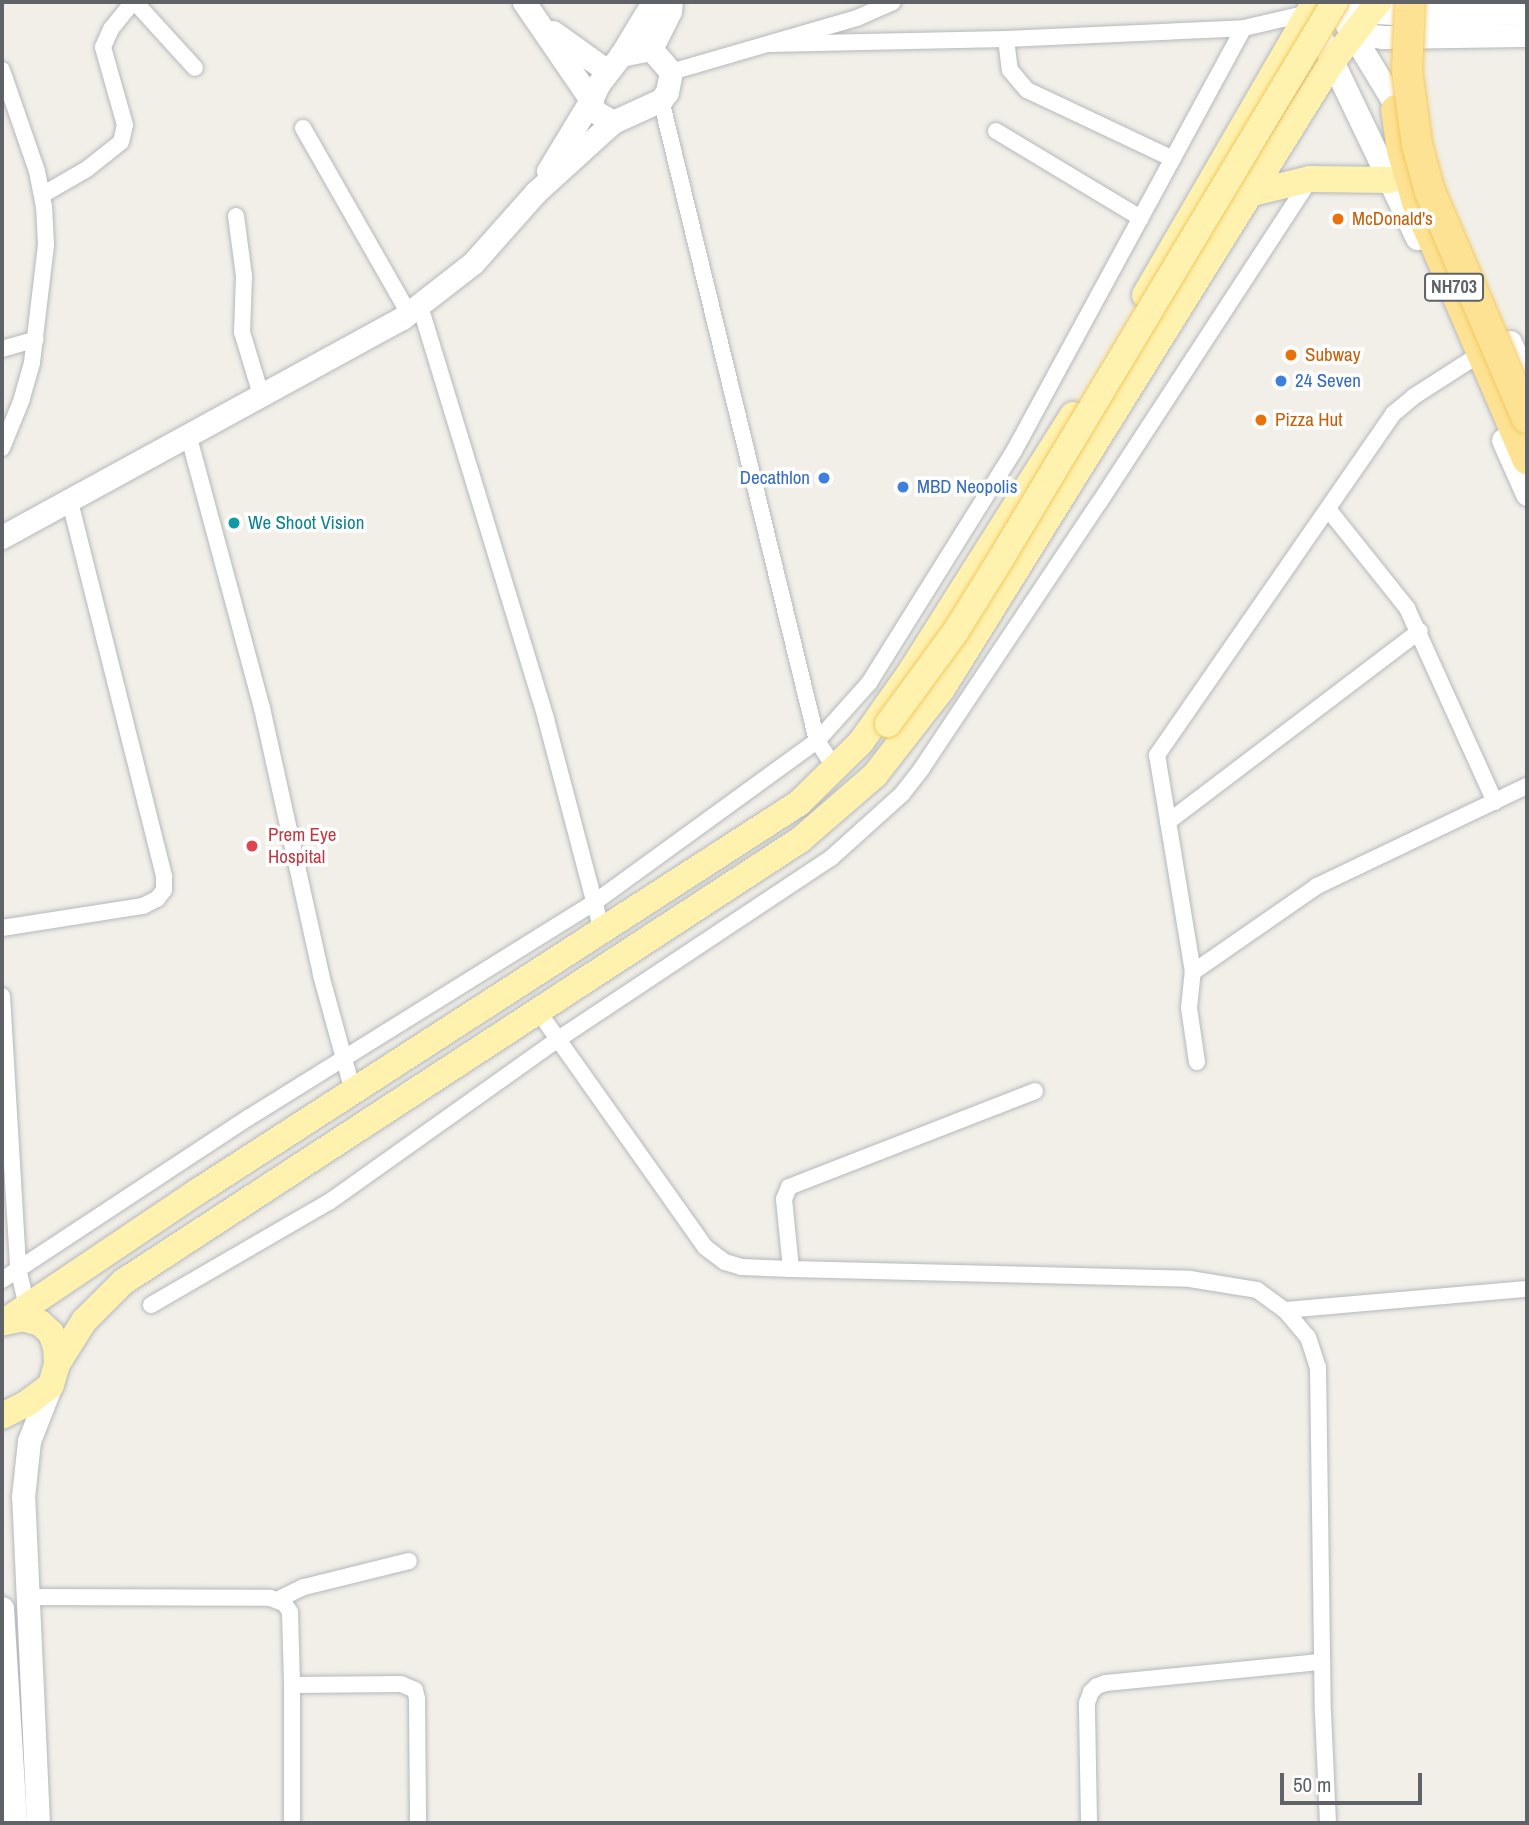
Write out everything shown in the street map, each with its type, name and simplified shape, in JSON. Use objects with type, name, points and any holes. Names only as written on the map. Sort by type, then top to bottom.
[{"type":"highway","name":"NH703","points":[[1410,2],[1407,71],[1417,145],[1430,192],[1527,418]]},
{"type":"highway","name":"NH703","points":[[1375,12],[1394,28],[1396,110],[1417,202],[1527,459]]},
{"type":"main road","points":[[861,742],[877,737],[888,724],[956,631],[996,568],[1322,5]]},
{"type":"main road","points":[[12,1316],[353,1091],[799,803],[836,769],[861,742],[911,671],[1099,374],[1322,5]]},
{"type":"main road","points":[[2,1416],[26,1404],[54,1375],[84,1321],[123,1282],[800,840],[875,775],[942,689],[1332,62],[1375,12]]},
{"type":"main road","points":[[1249,194],[1310,179],[1390,180]]},
{"type":"main road","points":[[12,1316],[40,1323],[51,1333],[56,1347],[54,1375]]},
{"type":"street","points":[[42,195],[87,169],[121,142],[125,125],[103,47],[111,29],[134,2],[195,68]]},
{"type":"street","points":[[524,2],[590,100],[594,111],[613,122]]},
{"type":"street","points":[[536,192],[590,100],[653,2]]},
{"type":"street","points":[[541,24],[614,63],[651,49],[670,11],[671,2]]},
{"type":"street","points":[[671,72],[857,18],[893,2]]},
{"type":"street","points":[[769,44],[1244,28],[1322,5],[1428,15],[1527,12]]},
{"type":"street","points":[[1322,5],[1332,62],[1390,180],[1527,494]]},
{"type":"street","points":[[1375,12],[1383,37],[1527,35]]},
{"type":"street","points":[[1375,12],[1429,162],[1527,380]]},
{"type":"street","points":[[2,1280],[344,1059],[595,902],[817,741],[869,683],[1014,451],[1244,28]]},
{"type":"street","points":[[1006,38],[1010,70],[1027,90],[1173,159]]},
{"type":"street","points":[[651,49],[671,72]]},
{"type":"street","points":[[2,70],[4,88],[37,171],[46,245],[36,339],[22,399],[2,448]]},
{"type":"street","points":[[2,537],[414,310],[472,263],[536,192],[613,122],[661,100],[667,92],[671,72]]},
{"type":"street","points":[[661,100],[817,741],[836,769]]},
{"type":"street","points":[[303,128],[414,310],[546,719],[602,931]]},
{"type":"street","points":[[996,131],[1141,218]]},
{"type":"street","points":[[151,1305],[329,1202],[557,1040],[831,858],[902,794],[1099,503],[1310,179]]},
{"type":"street","points":[[236,216],[244,276],[242,332],[261,395]]},
{"type":"street","points":[[2,349],[36,339]]},
{"type":"street","points":[[1197,1062],[1189,1007],[1193,972],[1156,763],[1159,750],[1393,414],[1413,397],[1469,361]]},
{"type":"street","points":[[188,434],[262,708],[321,975],[353,1091]]},
{"type":"street","points":[[2,928],[143,906],[157,899],[164,890],[164,876],[69,498]]},
{"type":"street","points":[[1328,509],[1407,608],[1420,631],[1495,802]]},
{"type":"street","points":[[1168,822],[1420,631]]},
{"type":"street","points":[[1193,972],[1317,886],[1527,786]]},
{"type":"street","points":[[2,996],[19,1268],[12,1316]]},
{"type":"street","points":[[538,1012],[705,1247],[716,1258],[741,1267],[1190,1279],[1256,1290],[1286,1310],[1308,1336],[1318,1367],[1322,1662],[1328,1823]]},
{"type":"street","points":[[790,1269],[784,1199],[789,1187],[1035,1091]]},
{"type":"street","points":[[1286,1310],[1527,1289]]},
{"type":"street","points":[[38,1823],[23,1497],[29,1440],[54,1375]]},
{"type":"street","points":[[28,1597],[279,1600],[304,1587],[409,1561]]},
{"type":"street","points":[[279,1600],[290,1612],[292,1823]]},
{"type":"street","points":[[2,1609],[7,1769],[15,1823]]},
{"type":"street","points":[[1089,1823],[1087,1703],[1091,1692],[1097,1686],[1322,1662]]},
{"type":"street","points":[[292,1685],[401,1684],[415,1690],[418,1699],[418,1823]]},
{"type":"place","name":"McDonald's","points":[[1338,219]]},
{"type":"place","name":"Subway","points":[[1291,355]]},
{"type":"place","name":"24 Seven","points":[[1281,381]]},
{"type":"place","name":"Pizza Hut","points":[[1261,420]]},
{"type":"place","name":"Decathlon","points":[[824,478]]},
{"type":"place","name":"MBD Neopolis","points":[[903,487]]},
{"type":"place","name":"We Shoot Vision","points":[[234,523]]},
{"type":"place","name":"Prem Eye Hospital","points":[[252,846]]}]
